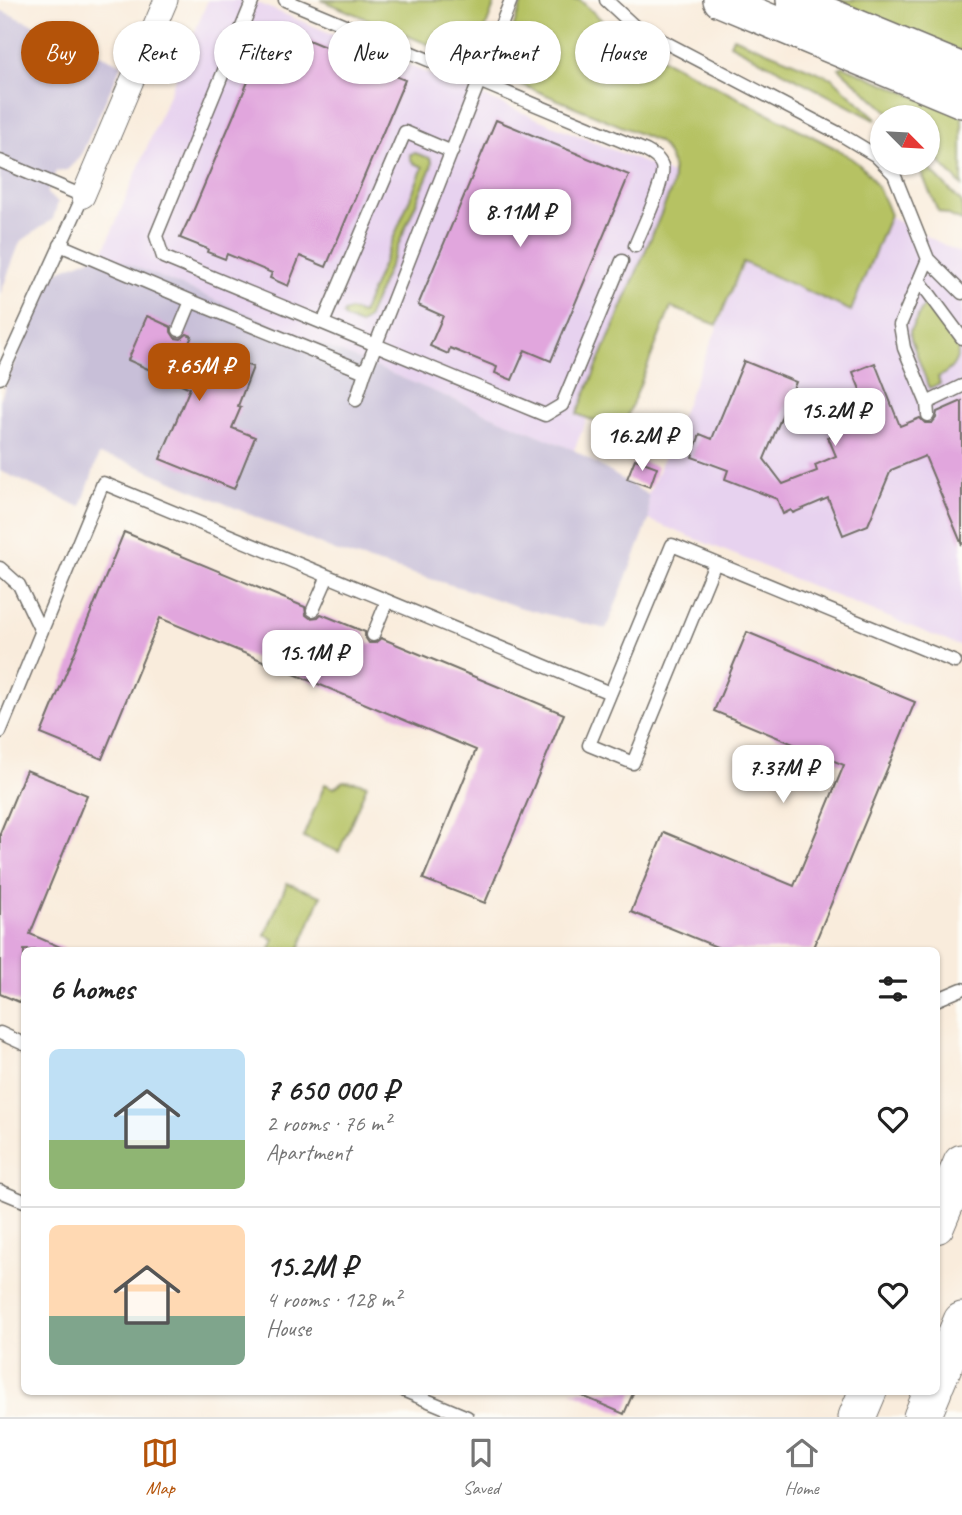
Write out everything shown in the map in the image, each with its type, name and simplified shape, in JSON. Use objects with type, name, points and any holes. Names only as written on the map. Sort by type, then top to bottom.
[{"type":"main road","points":[[720,0],[962,101]]},
{"type":"main road","points":[[793,0],[962,70]]},
{"type":"main road","points":[[940,1215],[962,1163]]},
{"type":"main road","points":[[940,1373],[962,1321]]},
{"type":"main road","points":[[857,1417],[866,1395]]},
{"type":"main road","points":[[922,1417],[931,1395]]},
{"type":"street","points":[[83,195],[166,0]]},
{"type":"lane","points":[[253,0],[156,236],[163,257],[545,415],[562,405],[622,261]]},
{"type":"lane","points":[[285,0],[425,59]]},
{"type":"lane","points":[[503,21],[511,0]]},
{"type":"lane","points":[[606,0],[634,26],[870,152]]},
{"type":"lane","points":[[356,400],[479,84]]},
{"type":"lane","points":[[485,84],[657,157],[663,169],[662,180],[635,246]]},
{"type":"lane","points":[[323,323],[405,132],[452,152]]},
{"type":"lane","points":[[0,161],[83,195],[0,378]]},
{"type":"lane","points":[[894,175],[928,259],[962,293]]},
{"type":"lane","points":[[60,245],[365,372]]},
{"type":"lane","points":[[928,259],[900,325],[904,348],[928,409],[962,386]]},
{"type":"lane","points":[[919,280],[962,338]]},
{"type":"lane","points":[[178,330],[191,301]]},
{"type":"lane","points":[[0,732],[103,483],[610,693]]},
{"type":"lane","points":[[715,563],[633,763],[589,745],[672,545],[955,662]]},
{"type":"lane","points":[[0,568],[19,585],[41,631]]},
{"type":"lane","points":[[313,610],[328,576]]},
{"type":"lane","points":[[373,635],[387,601]]},
{"type":"lane","points":[[940,998],[962,989]]},
{"type":"lane","points":[[0,1033],[21,1043]]},
{"type":"lane","points":[[0,1191],[21,1200]]},
{"type":"lane","points":[[415,1395],[467,1417]]},
{"type":"shaded area","points":[[208,0],[250,0],[301,21],[214,21],[214,84],[314,84],[314,26],[328,32],[328,84],[411,84],[411,66],[425,72],[425,84],[453,84],[686,180],[574,450],[103,253],[173,84],[200,84],[199,21]]},
{"type":"shaded area","points":[[0,10],[25,21],[21,21],[21,84],[99,84],[99,54],[113,60],[113,84],[80,157],[67,170],[56,171],[47,194],[58,202],[53,219],[20,242],[0,295]]},
{"type":"shaded area","points":[[785,164],[962,254],[962,647],[649,520],[648,495]]},
{"type":"shaded area","points":[[103,253],[574,450],[648,495],[649,520],[606,629],[522,608],[335,551],[126,461],[99,455],[81,507],[0,471],[0,400],[49,275]]},
{"type":"green space","points":[[321,0],[496,0],[488,21],[425,21],[425,43],[411,37],[411,21],[372,21]]},
{"type":"green space","points":[[523,0],[580,0],[603,21],[575,21],[575,84],[670,84],[670,63],[857,162],[876,185],[890,215],[851,311],[743,262],[717,325],[671,307],[621,432],[577,414],[671,190],[673,169],[669,157],[657,141],[520,84],[561,84],[561,21],[516,21]]},
{"type":"green space","points":[[835,0],[962,0],[962,52]]},
{"type":"green space","points":[[733,37],[832,78],[870,113],[870,117],[730,44]]},
{"type":"green space","points":[[843,66],[936,105],[881,105],[839,68]]},
{"type":"green space","points":[[940,107],[962,116],[962,186],[940,162]]},
{"type":"green space","points":[[410,154],[430,158],[431,168],[367,319],[360,325],[343,315],[350,310],[362,314],[423,167],[413,163],[410,158]]},
{"type":"green space","points":[[922,175],[935,175],[962,203],[962,221],[938,211]]},
{"type":"green space","points":[[927,304],[958,345],[954,365],[938,377],[940,384],[929,388],[910,331]]},
{"type":"green space","points":[[343,781],[367,785],[339,852],[303,837],[325,784],[334,788]]},
{"type":"green space","points":[[287,883],[321,896],[300,947],[271,947],[274,939],[265,935]]},
{"type":"building","points":[[314,42],[328,48],[328,84],[403,84],[326,267],[300,256],[288,286],[270,278],[272,273],[227,254],[225,259],[180,238],[247,84],[314,84]]},
{"type":"building","points":[[496,120],[629,175],[551,361],[525,350],[512,380],[495,373],[497,367],[450,348],[448,354],[430,346],[443,316],[418,305]]},
{"type":"building","points":[[147,316],[171,327],[175,338],[181,339],[187,334],[192,336],[189,343],[253,367],[232,428],[255,437],[234,489],[160,459],[190,388],[128,360]]},
{"type":"building","points":[[744,361],[796,382],[764,459],[783,484],[817,471],[815,465],[836,456],[828,437],[847,429],[839,407],[863,397],[853,372],[875,363],[900,426],[920,418],[925,423],[932,423],[937,412],[962,401],[962,545],[925,456],[891,470],[868,525],[843,535],[828,498],[793,513],[791,510],[783,514],[777,499],[725,479],[728,470],[692,457],[700,434],[712,439]]},
{"type":"building","points":[[635,459],[657,467],[650,487],[627,479]]},
{"type":"building","points":[[124,532],[305,607],[306,615],[310,618],[321,614],[365,632],[369,643],[375,643],[381,638],[564,714],[485,903],[423,879],[476,750],[160,618],[102,759],[41,734]]},
{"type":"building","points":[[747,632],[915,702],[813,947],[717,947],[631,912],[664,832],[794,886],[844,765],[714,711]]},
{"type":"building","points":[[26,770],[87,795],[30,934],[60,947],[21,947],[21,1003],[0,994],[0,833]]},
{"type":"building","points":[[580,1395],[632,1395],[624,1414]]}]
